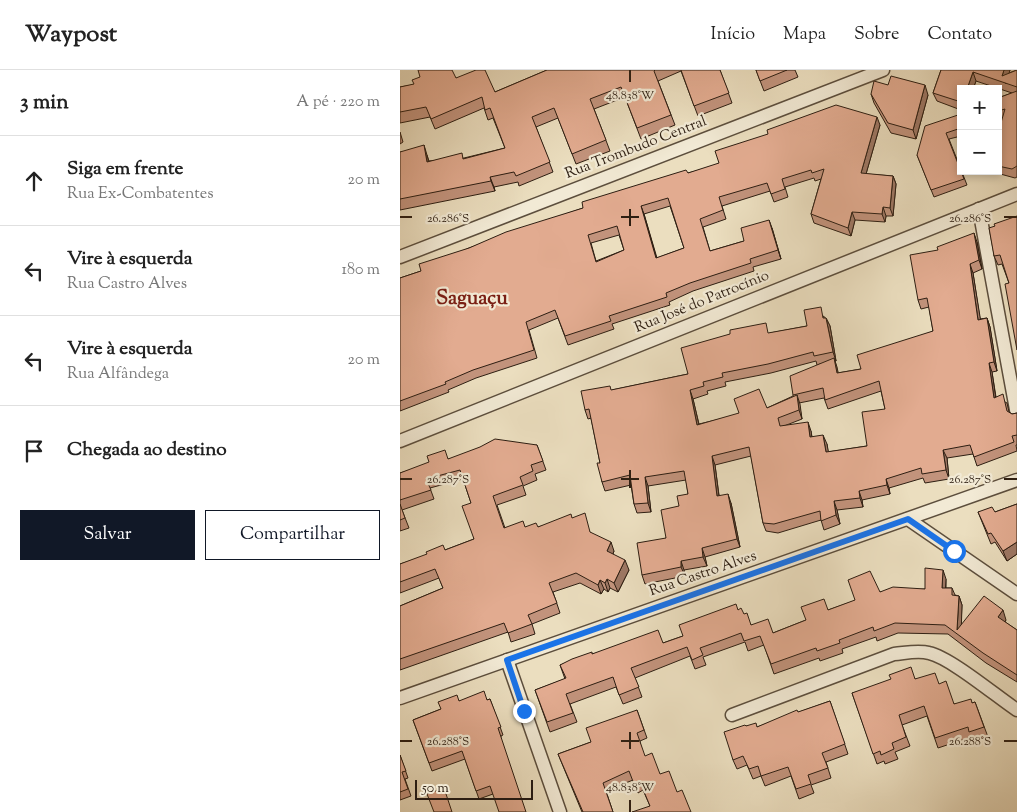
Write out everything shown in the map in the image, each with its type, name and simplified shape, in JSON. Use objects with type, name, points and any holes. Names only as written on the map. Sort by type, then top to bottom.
[{"type":"street","name":"Rua Trombudo Central","points":[[400,257],[883,70]]},
{"type":"street","name":"Rua José do Patrocínio","points":[[400,441],[1017,194]]},
{"type":"street","points":[[979,209],[1017,415]]},
{"type":"street","name":"Rua Castro Alves","points":[[400,698],[1017,480]]},
{"type":"street","points":[[908,519],[1017,594]]},
{"type":"street","points":[[732,715],[894,654],[916,652],[929,653],[946,659],[1017,710]]},
{"type":"street","points":[[507,660],[560,812]]},
{"type":"building","points":[[418,70],[452,70],[456,78],[476,70],[485,70],[495,92],[547,70],[655,70],[671,115],[637,128],[621,87],[590,99],[606,140],[572,154],[554,108],[532,117],[550,162],[516,176],[514,172],[490,177],[491,181],[400,199],[400,152],[424,145],[427,162],[462,153],[463,159],[505,148],[490,108],[485,110],[482,97],[431,119],[426,107],[400,112],[400,87],[414,84],[412,80],[420,77]]},
{"type":"building","points":[[681,70],[720,70],[729,93],[694,106]]},
{"type":"building","points":[[756,70],[787,70],[760,81]]},
{"type":"building","points":[[941,70],[1004,70],[1002,76],[1017,70],[1017,87],[973,72],[968,85],[957,85],[957,101],[933,93]]},
{"type":"building","points":[[891,76],[925,85],[913,130],[888,123],[871,94],[874,81],[888,85]]},
{"type":"building","points":[[1017,91],[1017,166],[1012,169],[1002,167],[1002,119],[1005,109],[1002,110],[1002,97]]},
{"type":"building","points":[[836,105],[877,117],[861,173],[893,176],[890,208],[883,207],[882,214],[852,212],[848,228],[811,214],[824,169],[812,173],[811,170],[782,179],[785,189],[771,194],[767,183],[719,197],[723,210],[700,219],[710,251],[744,241],[741,228],[769,220],[778,250],[750,259],[751,263],[666,293],[667,297],[609,316],[611,321],[565,336],[555,310],[526,322],[534,350],[473,370],[445,382],[446,384],[400,401],[400,278],[421,271],[419,264],[469,248],[506,232],[583,208],[582,202],[686,170],[688,173],[719,163],[715,151],[768,134],[767,130]],"holes":[[[668,198],[684,248],[656,258],[641,206]],[[617,226],[624,250],[596,262],[588,235]]]},
{"type":"building","points":[[957,115],[957,129],[946,133],[957,161],[957,175],[962,175],[964,179],[931,190],[917,155],[925,126]]},
{"type":"building","points":[[1017,216],[1017,350],[1005,284],[1009,283],[1000,255],[994,256],[989,228],[995,226],[994,224]]},
{"type":"building","points":[[974,233],[979,260],[970,264],[978,320],[987,318],[994,362],[989,363],[994,398],[1003,394],[1007,411],[1012,414],[1017,413],[1017,435],[1012,436],[1014,442],[974,457],[970,445],[943,450],[946,470],[922,474],[921,468],[886,479],[887,485],[859,491],[860,498],[834,501],[836,515],[821,521],[820,511],[774,524],[763,523],[749,447],[712,456],[717,496],[728,494],[737,539],[702,548],[703,557],[681,561],[681,567],[642,575],[637,543],[666,538],[661,510],[679,506],[677,496],[688,494],[684,471],[645,477],[648,503],[634,504],[630,475],[602,482],[597,463],[600,463],[589,409],[585,410],[581,391],[610,386],[611,390],[688,374],[681,348],[730,334],[730,330],[766,323],[768,333],[807,326],[804,310],[821,307],[823,318],[826,318],[833,352],[814,356],[813,352],[768,364],[722,373],[723,377],[703,382],[704,386],[690,390],[697,425],[739,413],[734,399],[759,389],[767,408],[797,395],[799,410],[778,418],[780,426],[808,422],[810,437],[823,435],[826,452],[867,446],[862,412],[885,409],[879,381],[825,400],[823,388],[793,395],[790,376],[834,358],[837,373],[861,369],[857,355],[933,331],[927,298],[918,300],[910,255],[938,250],[937,247]]},
{"type":"building","points":[[495,439],[537,445],[543,461],[531,465],[533,471],[520,477],[523,485],[493,496],[504,528],[523,521],[525,527],[536,523],[538,527],[571,514],[572,518],[585,513],[590,532],[611,542],[607,551],[625,560],[614,583],[607,579],[605,583],[600,580],[598,585],[576,573],[549,583],[557,603],[528,615],[532,624],[508,633],[504,623],[400,659],[400,606],[443,588],[435,569],[400,582],[400,564],[427,554],[426,552],[443,545],[445,550],[474,539],[462,506],[471,503],[460,470],[426,479],[431,490],[400,500],[400,473],[429,462],[427,456],[445,450],[448,459]]},
{"type":"building","points":[[400,504],[405,518],[400,520]]},
{"type":"building","points":[[1017,504],[1017,542],[1003,551],[991,533],[988,534],[978,512],[992,507],[995,512]]},
{"type":"building","points":[[925,568],[943,570],[942,588],[952,588],[952,595],[959,596],[957,630],[984,596],[1003,610],[998,617],[1017,630],[1017,675],[945,625],[895,623],[874,631],[873,627],[839,640],[840,643],[817,651],[816,648],[771,664],[760,636],[744,641],[741,633],[700,648],[703,655],[692,660],[687,647],[631,668],[639,687],[619,695],[613,677],[566,694],[573,713],[547,722],[535,690],[566,678],[560,665],[572,659],[592,652],[592,654],[658,630],[663,643],[683,636],[679,625],[736,604],[738,610],[741,608],[744,614],[747,613],[751,625],[768,619],[773,633],[806,620],[801,607],[824,599],[828,610],[855,600],[848,580],[870,571],[880,592],[893,587],[925,589]]},
{"type":"building","points":[[911,667],[915,679],[935,673],[939,684],[946,681],[954,704],[971,699],[972,703],[975,702],[984,727],[969,732],[968,727],[935,738],[924,706],[899,715],[906,737],[892,743],[894,749],[881,755],[880,751],[873,754],[852,693],[891,679],[889,675]]},
{"type":"building","points":[[484,691],[487,700],[490,699],[501,727],[498,728],[526,812],[499,812],[490,786],[476,791],[462,751],[429,763],[413,720],[441,709],[438,702],[457,695],[459,701]]},
{"type":"building","points":[[830,701],[845,744],[822,753],[828,768],[808,775],[811,784],[796,789],[788,767],[761,776],[758,766],[749,769],[743,756],[733,760],[724,732],[756,723],[757,727],[797,710],[798,712]]},
{"type":"building","points":[[637,710],[644,730],[637,733],[645,756],[652,753],[660,774],[669,771],[677,792],[682,790],[691,812],[632,812],[650,806],[640,782],[634,784],[629,771],[603,783],[613,812],[583,812],[558,754],[591,742],[586,728]]},
{"type":"building","points":[[400,755],[406,771],[402,772],[408,789],[400,792]]},
{"type":"building","points":[[444,788],[452,812],[434,812],[427,794]]},
{"type":"district","name":"Saguaçu","points":[[472,299]]},
{"type":"route","points":[[524,711],[507,660],[908,519],[954,551]]}]
